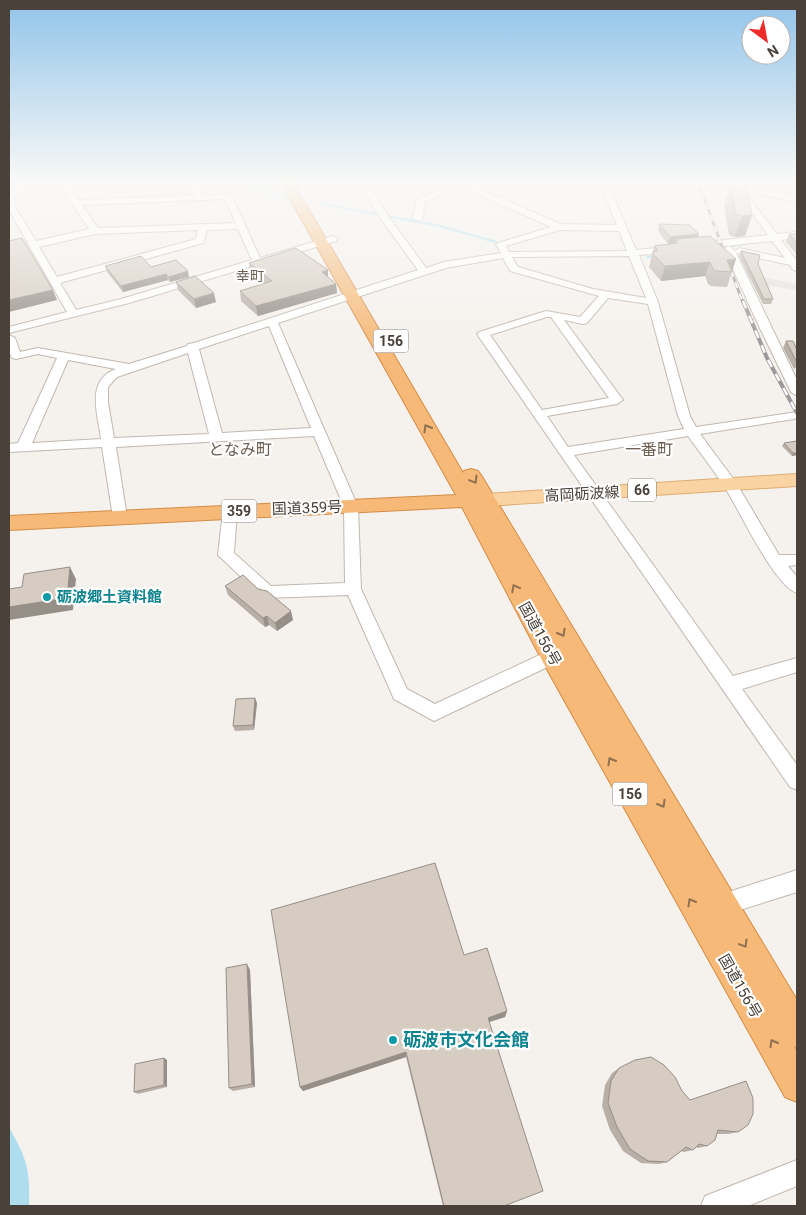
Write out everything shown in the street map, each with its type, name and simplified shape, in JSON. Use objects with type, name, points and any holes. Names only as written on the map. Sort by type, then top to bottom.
[{"type":"highway","name":"国道156号","points":[[327,240],[477,500],[797,1031]]},
{"type":"highway","name":"国道156号","points":[[477,500],[552,657],[797,1085]]},
{"type":"highway","name":"国道359号","points":[[9,522],[477,500]]},
{"type":"main road","name":"高岡砺波線","points":[[477,500],[797,480]]},
{"type":"street","points":[[29,238],[73,314]]},
{"type":"street","points":[[33,245],[65,238]]},
{"type":"street","points":[[54,281],[200,241],[201,238]]},
{"type":"street","points":[[246,238],[257,261]]},
{"type":"street","points":[[399,238],[423,271]]},
{"type":"street","points":[[525,238],[501,245],[514,269],[555,282],[606,294],[653,302]]},
{"type":"street","points":[[625,238],[653,302],[684,416],[691,431],[730,484],[775,561],[797,587]]},
{"type":"street","points":[[120,517],[102,402],[102,387],[113,374],[192,346],[423,271],[467,260],[505,254],[632,253],[761,238]]},
{"type":"street","points":[[775,238],[796,265]]},
{"type":"street","points":[[9,330],[125,301],[327,240]]},
{"type":"street","points":[[796,265],[729,249],[776,352],[797,392]]},
{"type":"street","points":[[606,294],[583,321],[546,314],[483,334],[592,494],[797,781]]},
{"type":"street","points":[[538,414],[617,400],[554,314]]},
{"type":"street","points":[[272,321],[351,506],[353,589],[400,694],[434,713],[552,657]]},
{"type":"street","points":[[9,338],[16,356],[38,351],[130,368]]},
{"type":"street","points":[[192,346],[217,438]]},
{"type":"street","points":[[23,447],[64,355]]},
{"type":"street","points":[[565,452],[794,415]]},
{"type":"street","points":[[9,448],[319,432]]},
{"type":"street","points":[[230,512],[226,555],[267,592],[353,589]]},
{"type":"street","points":[[775,561],[797,560]]},
{"type":"street","points":[[729,685],[797,665]]},
{"type":"street","points":[[721,906],[797,881]]},
{"type":"street","points":[[715,1206],[797,1173]]},
{"type":"shaded area","points":[[741,268],[761,272],[761,277],[797,284],[797,290],[757,284],[747,277]]},
{"type":"water","points":[[9,1127],[24,1156],[29,1182],[29,1206],[9,1206]]},
{"type":"building","points":[[22,238],[53,290],[9,300],[9,241]]},
{"type":"building","points":[[712,238],[736,259],[727,260],[732,272],[716,271],[710,262],[665,266],[652,253],[658,250],[654,246],[677,243],[676,239]]},
{"type":"building","points":[[296,248],[328,270],[322,272],[336,284],[256,306],[240,291],[272,281],[249,263]]},
{"type":"building","points":[[741,251],[760,255],[758,264],[773,299],[764,299]]},
{"type":"building","points":[[141,256],[151,267],[176,260],[188,271],[169,277],[166,274],[121,286],[105,266]]},
{"type":"building","points":[[195,276],[214,293],[194,299],[176,282]]},
{"type":"building","points":[[786,341],[793,341],[797,350],[797,363]]},
{"type":"building","points":[[797,441],[797,453],[793,453],[784,443]]},
{"type":"building","points":[[70,567],[67,598],[9,607],[9,589],[22,587],[24,574]]},
{"type":"building","points":[[243,575],[258,589],[267,591],[291,611],[275,623],[267,616],[263,618],[225,586]]},
{"type":"building","points":[[255,698],[253,725],[233,726],[236,699]]},
{"type":"building","name":"砺波市文化会館","points":[[435,863],[464,955],[487,948],[507,1011],[488,1018],[543,1191],[504,1206],[444,1206],[406,1052],[300,1087],[271,910]]},
{"type":"building","points":[[247,964],[252,1084],[229,1088],[226,968]]},
{"type":"building","points":[[651,1057],[664,1065],[675,1077],[682,1091],[690,1100],[746,1081],[753,1098],[753,1114],[748,1125],[738,1132],[718,1130],[715,1140],[707,1146],[699,1144],[693,1150],[686,1147],[667,1162],[648,1161],[630,1149],[617,1127],[608,1103],[611,1081],[619,1068],[635,1060]]},
{"type":"building","points":[[164,1058],[164,1085],[134,1092],[135,1064]]},
{"type":"waterway","points":[[481,238],[496,242]]},
{"type":"waterway","points":[[719,248],[743,244]]},
{"type":"waterway","points":[[647,257],[657,256]]},
{"type":"railway","points":[[719,238],[743,303]]},
{"type":"railway","points":[[743,301],[767,358],[797,413]]},
{"type":"place","name":"砺波郷土資料館","points":[[47,597]]},
{"type":"place","name":"砺波市文化会館","points":[[393,1040]]},
{"type":"district","name":"幸町","points":[[250,276]]},
{"type":"district","name":"となみ町","points":[[240,449]]},
{"type":"district","name":"一番町","points":[[649,449]]}]
